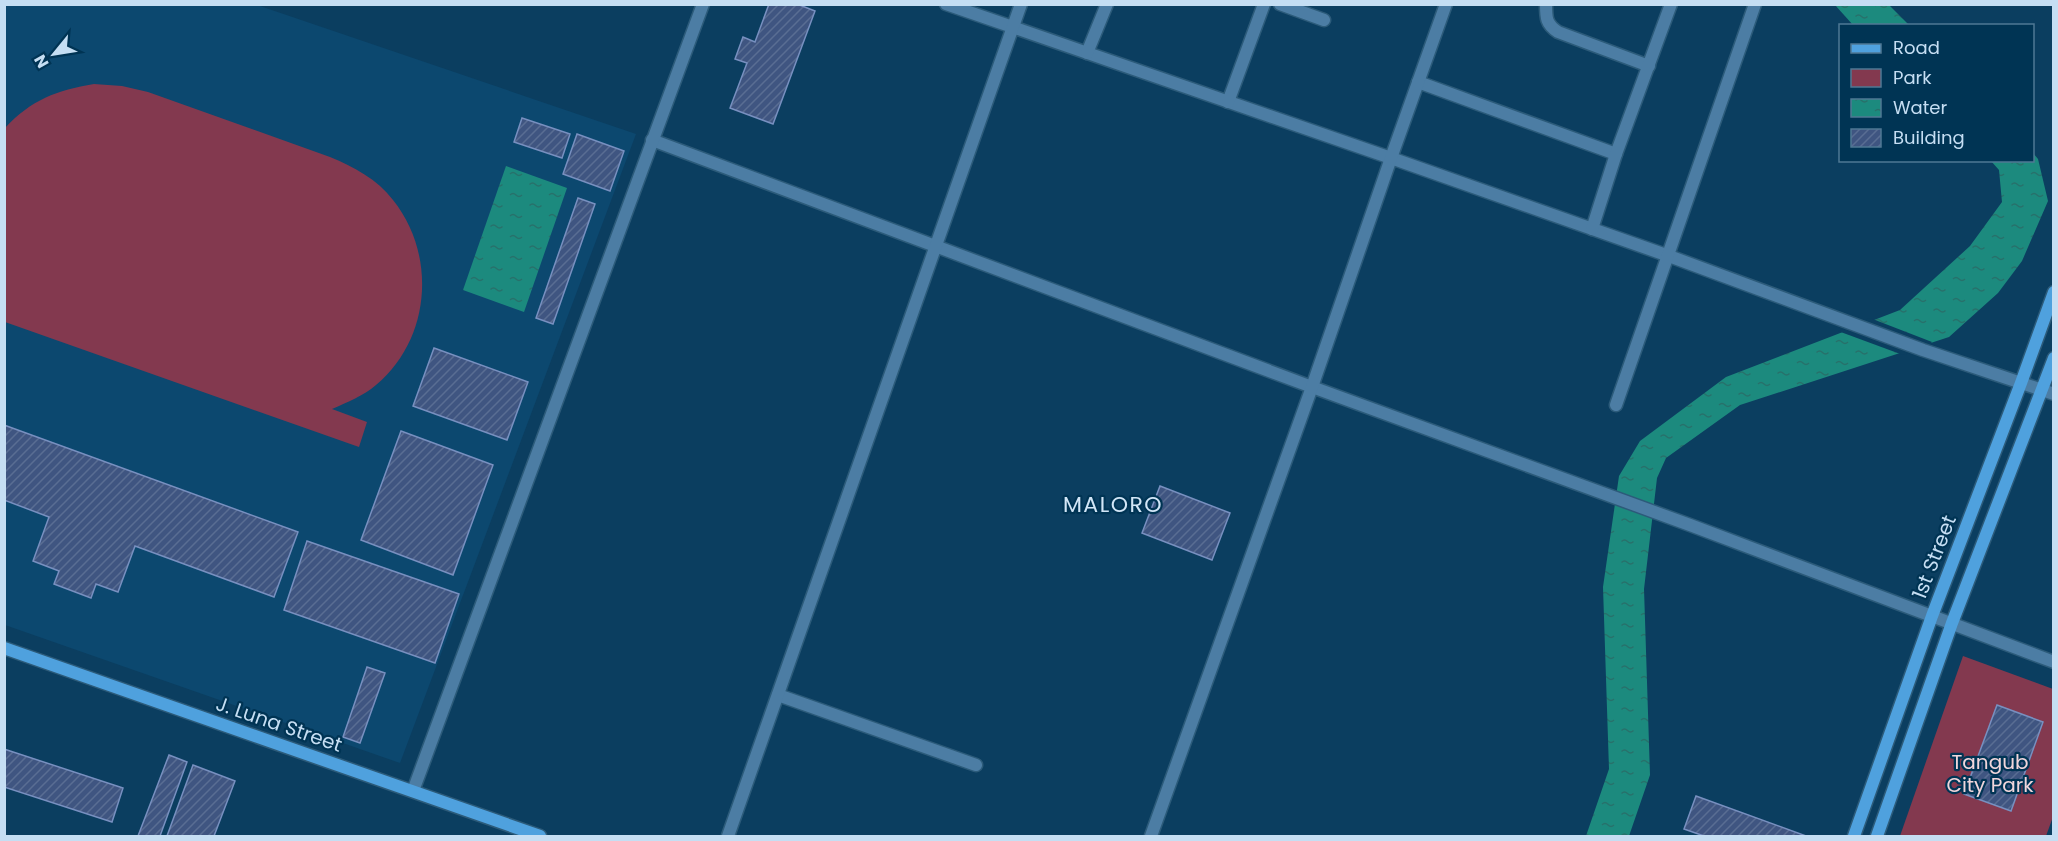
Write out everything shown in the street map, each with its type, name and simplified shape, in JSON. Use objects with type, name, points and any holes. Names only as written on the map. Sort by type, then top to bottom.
[{"type":"main road","name":"1st Street","points":[[1854,837],[1932,616],[2054,292]]},
{"type":"main road","name":"1st Street","points":[[1877,837],[1952,623],[2048,392],[2054,358]]},
{"type":"main road","name":"J. Luna Street","points":[[4,648],[540,837]]},
{"type":"street","points":[[413,791],[703,4]]},
{"type":"street","points":[[946,4],[1391,158],[1669,256],[1923,350],[2048,392]]},
{"type":"street","points":[[728,837],[1021,4]]},
{"type":"street","points":[[1087,53],[1107,4]]},
{"type":"street","points":[[1228,102],[1264,4]]},
{"type":"street","points":[[1280,4],[1324,20]]},
{"type":"street","points":[[1151,837],[1446,4]]},
{"type":"street","points":[[1546,4],[1546,18],[1550,27],[1558,32],[1649,66]]},
{"type":"street","points":[[1592,229],[1616,154],[1671,4]]},
{"type":"street","points":[[1616,405],[1755,4]]},
{"type":"street","points":[[1418,82],[1616,154]]},
{"type":"street","points":[[652,140],[2054,662]]},
{"type":"street","points":[[778,695],[976,765]]},
{"type":"shaded area","points":[[5,5],[257,5],[636,134],[400,763],[5,625]]},
{"type":"green space","points":[[94,84],[122,86],[148,92],[330,157],[364,174],[393,200],[407,222],[417,246],[422,296],[417,321],[408,344],[394,366],[371,389],[332,409],[367,422],[359,447],[5,322],[5,128],[25,110],[45,98],[68,89]]},
{"type":"green space","name":"Tangub City Park","points":[[1963,656],[2053,689],[2054,814],[2046,836],[1900,836]]},
{"type":"water","points":[[1835,5],[1889,5],[1908,24],[1852,24]]},
{"type":"water","points":[[2034,154],[2038,159],[2048,201],[2022,261],[1998,293],[1949,337],[1740,405],[1666,458],[1657,478],[1644,589],[1650,775],[1629,836],[1586,836],[1609,769],[1603,587],[1619,476],[1640,441],[1726,377],[1900,310],[1970,246],[2002,202],[1999,170],[1992,162],[2034,162]]},
{"type":"water","points":[[506,166],[567,188],[524,312],[463,290]]},
{"type":"pier","points":[[1870,318],[1932,342],[1926,348],[1903,355],[1838,331]]},
{"type":"building","points":[[769,4],[797,4],[815,11],[773,124],[730,108],[747,63],[735,59],[743,37],[755,42]]},
{"type":"building","points":[[522,118],[570,134],[562,158],[514,142]]},
{"type":"building","points":[[577,134],[624,151],[610,191],[563,174]]},
{"type":"building","points":[[578,198],[595,204],[553,324],[536,318]]},
{"type":"building","points":[[434,348],[528,382],[507,440],[413,406]]},
{"type":"building","points":[[4,425],[298,532],[274,597],[135,546],[118,592],[96,584],[91,598],[54,584],[59,571],[33,561],[49,517],[4,500]]},
{"type":"building","points":[[401,431],[493,465],[453,575],[361,540]]},
{"type":"building","points":[[1160,486],[1230,513],[1212,560],[1142,533]]},
{"type":"building","points":[[307,541],[459,594],[435,663],[284,610]]},
{"type":"building","points":[[367,667],[385,673],[360,743],[343,737]]},
{"type":"building","points":[[1997,705],[2043,722],[2011,811],[1964,794]]},
{"type":"building","points":[[4,749],[123,788],[112,822],[4,787]]},
{"type":"building","points":[[169,755],[187,762],[160,836],[138,836]]},
{"type":"building","points":[[193,765],[235,781],[214,836],[167,836]]},
{"type":"building","points":[[1696,796],[1806,836],[1704,836],[1684,829]]},
{"type":"district","name":"MALORO","points":[[1113,504]]}]
